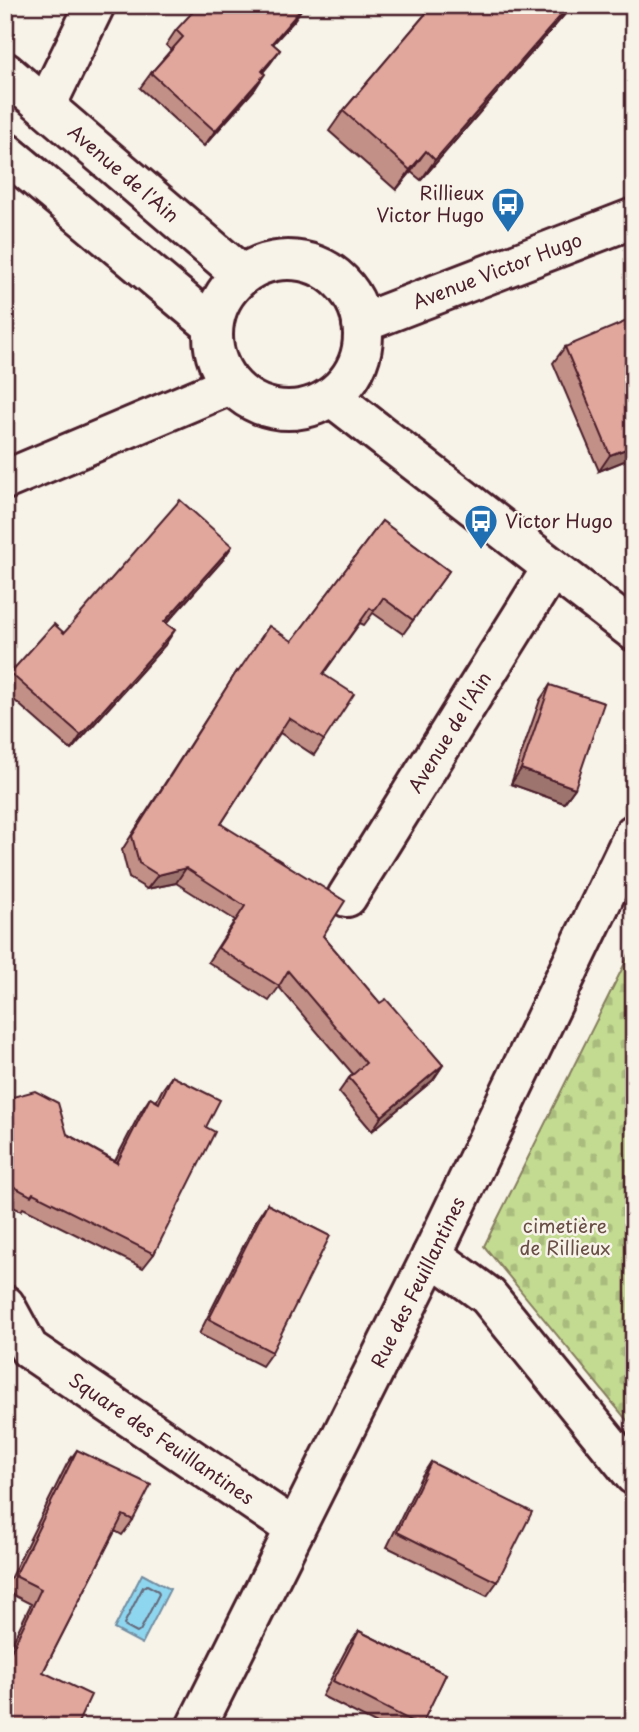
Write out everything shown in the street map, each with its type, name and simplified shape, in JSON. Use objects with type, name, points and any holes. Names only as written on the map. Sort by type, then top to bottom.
[{"type":"street","points":[[46,106],[95,5]]},
{"type":"street","name":"Avenue de l'Ain","points":[[5,72],[242,275]]},
{"type":"street","points":[[5,152],[212,326]]},
{"type":"street","name":"Avenue Victor Hugo","points":[[362,323],[634,218]]},
{"type":"street","points":[[285,260],[307,262],[328,272],[346,286],[358,306],[362,323],[361,354],[351,378],[332,397],[312,407],[290,411],[268,408],[247,399],[230,385],[218,367],[213,347],[212,326],[228,289],[242,275],[262,265],[285,260]]},
{"type":"street","points":[[5,480],[230,385]]},
{"type":"street","points":[[332,397],[634,631]]},
{"type":"street","name":"Avenue de l'Ain","points":[[347,897],[552,568]]},
{"type":"street","name":"Rue des Feuillantines","points":[[196,1727],[432,1255],[634,834]]},
{"type":"street","points":[[432,1255],[488,1296],[634,1475]]},
{"type":"street","name":"Square des Feuillantines","points":[[5,1305],[17,1350],[295,1529]]},
{"type":"green space","name":"cimetière de Rillieux","points":[[634,945],[634,1429],[484,1246]]},
{"type":"water","points":[[142,1574],[170,1589],[142,1644],[114,1629]]},
{"type":"building","points":[[199,5],[303,7],[272,43],[280,50],[262,71],[265,74],[215,131],[151,73],[183,37],[176,30]]},
{"type":"building","points":[[433,5],[570,5],[435,160],[426,151],[410,170],[343,111]]},
{"type":"building","points":[[634,318],[634,446],[610,455],[565,347]]},
{"type":"building","points":[[180,500],[232,546],[164,622],[175,630],[81,735],[10,673],[54,624],[64,633]]},
{"type":"building","points":[[382,521],[449,571],[413,620],[383,598],[374,611],[370,608],[323,674],[354,694],[324,740],[289,718],[221,824],[345,901],[323,936],[380,1003],[386,999],[443,1065],[382,1116],[349,1078],[366,1063],[288,971],[279,986],[218,948],[245,906],[186,868],[158,875],[139,863],[132,836],[237,671],[269,626],[292,641]]},
{"type":"building","points":[[550,685],[604,703],[575,788],[521,769]]},
{"type":"building","points":[[172,1076],[220,1100],[206,1127],[215,1132],[154,1254],[33,1193],[31,1196],[5,1182],[5,1099],[35,1091],[58,1103],[67,1134],[117,1163],[150,1098],[159,1103]]},
{"type":"building","points":[[267,1204],[330,1236],[272,1352],[209,1319]]},
{"type":"building","points":[[77,1450],[151,1485],[133,1520],[123,1515],[43,1672],[91,1695],[76,1727],[5,1727],[5,1664],[41,1589],[15,1576]]},
{"type":"building","points":[[431,1462],[532,1512],[497,1582],[397,1532]]},
{"type":"building","points":[[359,1631],[446,1674],[421,1726],[333,1681]]},
{"type":"place","name":"Rillieux Victor Hugo","points":[[508,234]]},
{"type":"place","name":"Victor Hugo","points":[[481,551]]}]
